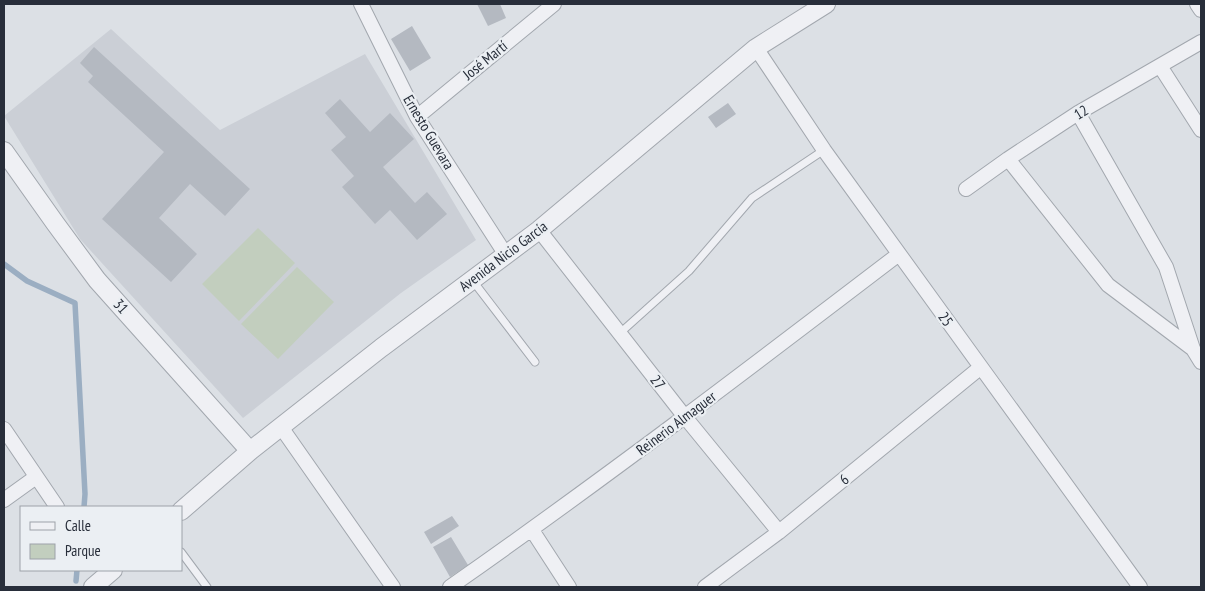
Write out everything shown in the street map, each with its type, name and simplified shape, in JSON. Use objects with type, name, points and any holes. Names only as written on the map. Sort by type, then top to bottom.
[{"type":"street","name":"Ernesto Guevara","points":[[361,4],[417,117],[506,255]]},
{"type":"street","name":"José Martí","points":[[417,117],[554,4]]},
{"type":"street","name":"Avenida Nicio García","points":[[182,510],[250,451],[380,348],[539,230],[756,48],[826,4]]},
{"type":"street","points":[[1197,4],[1201,10]]},
{"type":"street","name":"12","points":[[966,189],[1078,113],[1201,42]]},
{"type":"street","name":"25","points":[[756,48],[824,150],[1140,587]]},
{"type":"street","points":[[1160,66],[1201,130]]},
{"type":"street","points":[[1078,113],[1166,267],[1201,362]]},
{"type":"street","name":"31","points":[[4,151],[54,223],[97,280],[250,451]]},
{"type":"street","points":[[1008,159],[1108,285],[1197,347]]},
{"type":"street","name":"27","points":[[539,230],[685,417],[779,532]]},
{"type":"street","name":"Reinerio Almaguer","points":[[450,587],[532,530],[685,417],[899,254]]},
{"type":"street","name":"6","points":[[705,587],[779,532],[980,367]]},
{"type":"street","points":[[281,427],[393,587]]},
{"type":"street","points":[[4,429],[56,506]]},
{"type":"street","points":[[4,500],[36,477]]},
{"type":"street","points":[[532,530],[569,587]]},
{"type":"street","points":[[93,587],[112,571]]},
{"type":"lane","points":[[620,334],[689,271],[752,198],[824,150]]},
{"type":"lane","points":[[472,280],[535,362]]},
{"type":"lane","points":[[182,553],[207,587]]},
{"type":"shaded area","points":[[111,29],[220,130],[365,54],[476,240],[401,293],[243,418],[80,239],[4,116]]},
{"type":"green space","points":[[258,228],[295,263],[239,321],[202,284]]},
{"type":"green space","points":[[297,267],[334,302],[278,359],[241,324]]},
{"type":"building","points":[[477,4],[500,4],[506,18],[488,26]]},
{"type":"building","points":[[412,26],[431,58],[410,71],[391,39]]},
{"type":"building","points":[[94,47],[250,189],[225,216],[190,184],[159,218],[197,254],[171,282],[102,219],[164,152],[88,82],[93,76],[80,63]]},
{"type":"building","points":[[340,99],[370,132],[390,113],[414,139],[383,167],[415,203],[427,192],[447,214],[417,240],[390,210],[375,224],[342,187],[354,176],[331,150],[346,137],[325,113]]},
{"type":"building","points":[[728,103],[736,114],[716,128],[708,117]]},
{"type":"building","points":[[452,516],[459,526],[431,544],[424,532]]},
{"type":"building","points":[[451,537],[468,565],[450,577],[433,547]]},
{"type":"waterway","points":[[4,264],[27,281],[75,303],[84,506]]},
{"type":"waterway","points":[[76,581],[77,571]]}]
